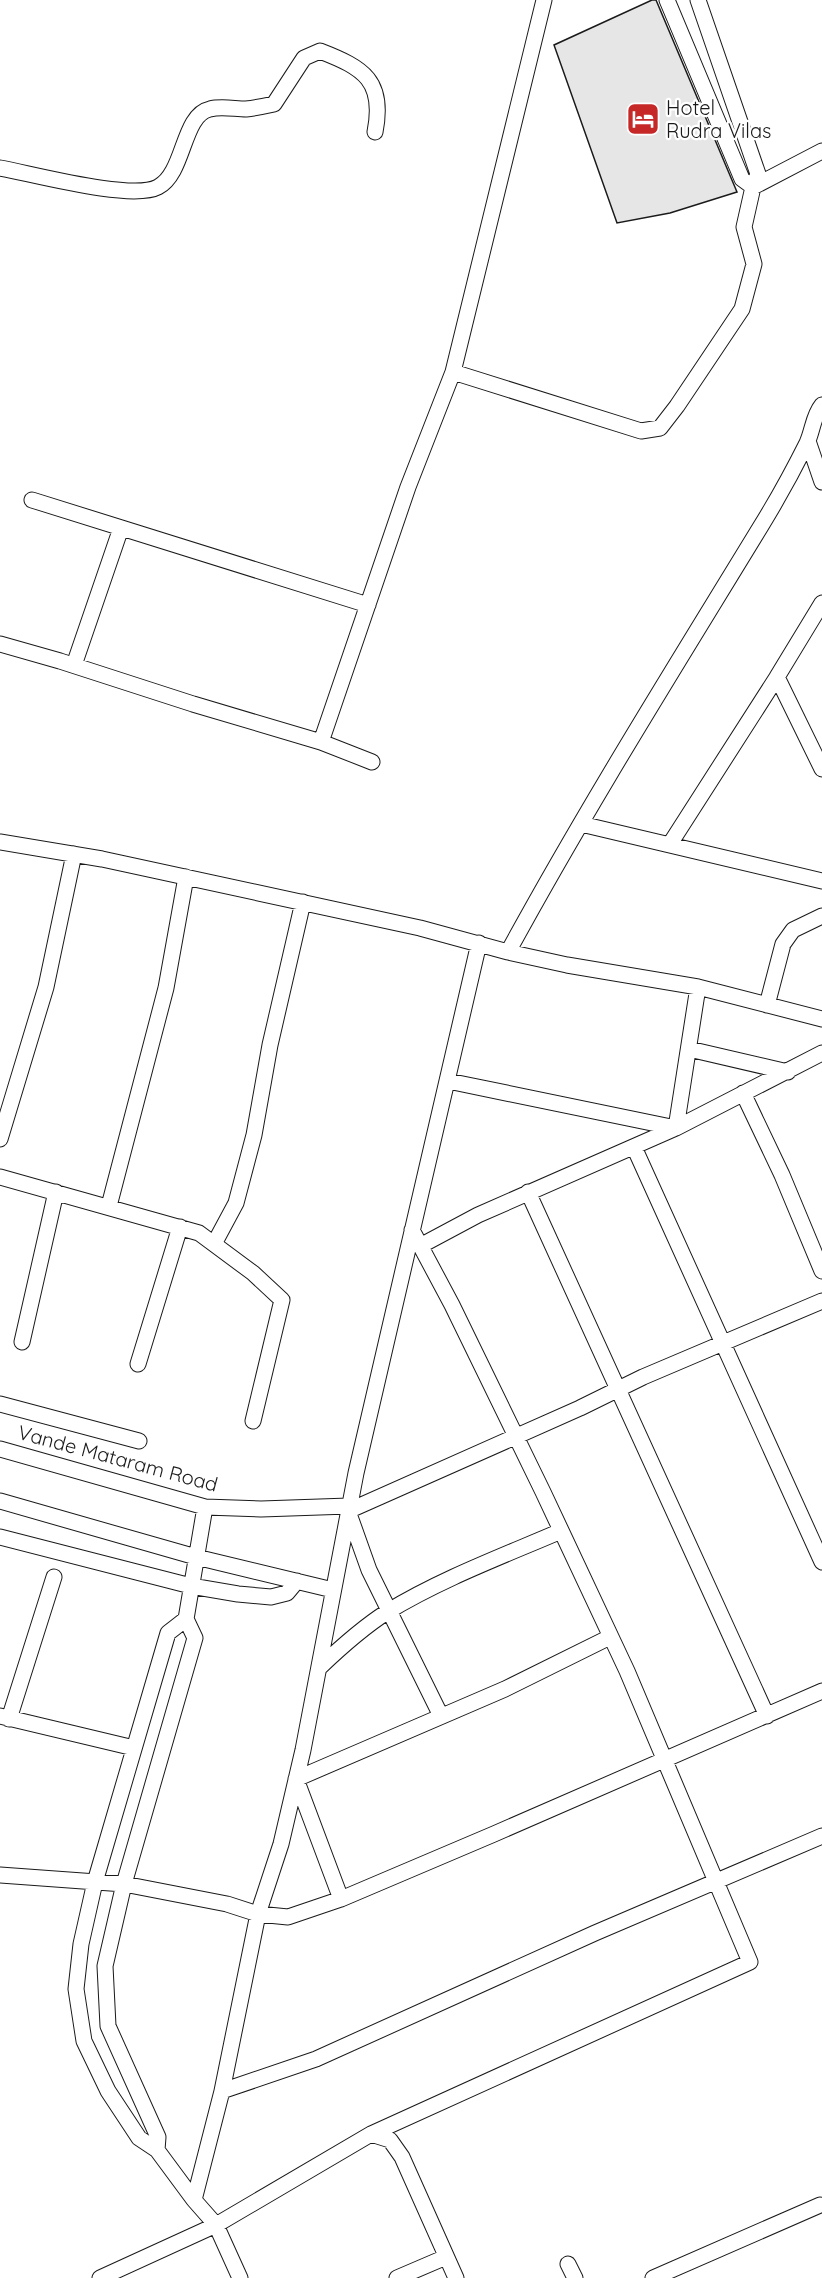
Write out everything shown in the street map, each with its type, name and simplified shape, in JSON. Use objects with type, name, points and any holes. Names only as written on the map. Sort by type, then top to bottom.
[{"type":"street","points":[[321,742],[408,487],[453,372],[544,0]]},
{"type":"street","points":[[667,0],[742,179],[753,187]]},
{"type":"street","points":[[453,372],[641,431],[660,428],[742,309],[754,264],[744,226],[758,174],[698,0]]},
{"type":"street","points":[[0,168],[104,188],[133,191],[152,189],[160,186],[171,176],[198,116],[209,109],[248,109],[274,104],[304,58],[320,51],[346,61],[369,79],[377,97],[378,116],[375,132]]},
{"type":"street","points":[[753,187],[822,151]]},
{"type":"street","points":[[508,952],[581,824],[763,522],[808,441],[817,412],[822,405]]},
{"type":"street","points":[[808,441],[822,482]]},
{"type":"street","points":[[32,500],[368,605]]},
{"type":"street","points":[[74,665],[121,528]]},
{"type":"street","points":[[669,844],[822,603]]},
{"type":"street","points":[[0,644],[321,742],[372,762]]},
{"type":"street","points":[[777,677],[822,769]]},
{"type":"street","points":[[581,824],[822,881]]},
{"type":"street","points":[[0,842],[74,854],[303,902],[420,928],[508,952],[698,987],[822,1019]]},
{"type":"street","points":[[0,1139],[46,987],[74,854]]},
{"type":"street","points":[[109,1206],[166,988],[186,877]]},
{"type":"street","points":[[214,1244],[236,1203],[254,1136],[272,1035],[303,902]]},
{"type":"street","points":[[767,1005],[783,944],[793,930],[822,916]]},
{"type":"street","points":[[194,2200],[222,2091],[258,1914],[281,1844],[296,1779],[320,1667],[349,1508],[479,943]]},
{"type":"street","points":[[676,1128],[698,987]]},
{"type":"street","points":[[689,1048],[788,1072]]},
{"type":"street","points":[[420,1246],[528,1192],[676,1128],[822,1053]]},
{"type":"street","points":[[448,1081],[676,1128]]},
{"type":"street","points":[[744,1093],[782,1175],[822,1271]]},
{"type":"street","points":[[634,1147],[822,1562]]},
{"type":"street","points":[[0,1177],[199,1233],[253,1273],[282,1300],[253,1421]]},
{"type":"street","points":[[22,1342],[56,1192]]},
{"type":"street","points":[[528,1192],[766,1716]]},
{"type":"street","points":[[138,1364],[180,1227]]},
{"type":"street","points":[[100,2278],[216,2225],[371,2134],[750,1962],[718,1882],[610,1637],[452,1305],[412,1230]]},
{"type":"street","points":[[349,1508],[515,1438],[617,1390],[822,1301]]},
{"type":"street","points":[[0,1404],[139,1442]]},
{"type":"street","name":"Vande Mataram Road","points":[[0,1449],[205,1507],[349,1508]]},
{"type":"street","points":[[0,1501],[196,1557],[333,1590]]},
{"type":"street","points":[[157,2150],[158,2137],[108,2026],[105,1966],[124,1884],[195,1638],[186,1619],[205,1507]]},
{"type":"street","points":[[349,1508],[369,1570],[441,1716]]},
{"type":"street","points":[[320,1667],[348,1640],[388,1611],[458,1575],[561,1531]]},
{"type":"street","points":[[0,1537],[191,1586],[238,1594],[271,1597],[287,1593],[297,1581]]},
{"type":"street","points":[[54,1577],[4,1717],[135,1748]]},
{"type":"street","points":[[186,1619],[168,1633],[95,1882],[81,1944],[76,1989],[84,2041],[108,2091],[139,2138],[157,2150],[194,2200],[216,2225],[240,2278]]},
{"type":"street","points":[[296,1779],[505,1689],[610,1637]]},
{"type":"street","points":[[0,1875],[124,1884],[227,1904],[258,1914],[288,1917],[342,1899],[665,1761],[822,1691]]},
{"type":"street","points":[[296,1779],[342,1899]]},
{"type":"street","points":[[222,2091],[316,2059],[595,1933],[822,1836]]},
{"type":"street","points":[[371,2134],[390,2140],[402,2157],[456,2278]]},
{"type":"street","points":[[653,2278],[820,2205]]},
{"type":"street","points":[[397,2278],[446,2257]]},
{"type":"street","points":[[568,2264],[575,2278]]},
{"type":"building","name":"Hotel Rudra Vilas","points":[[656,0],[737,192],[670,213],[617,223],[554,45]]},
{"type":"place","name":"Hotel Rudra Vilas","points":[[643,119]]}]
